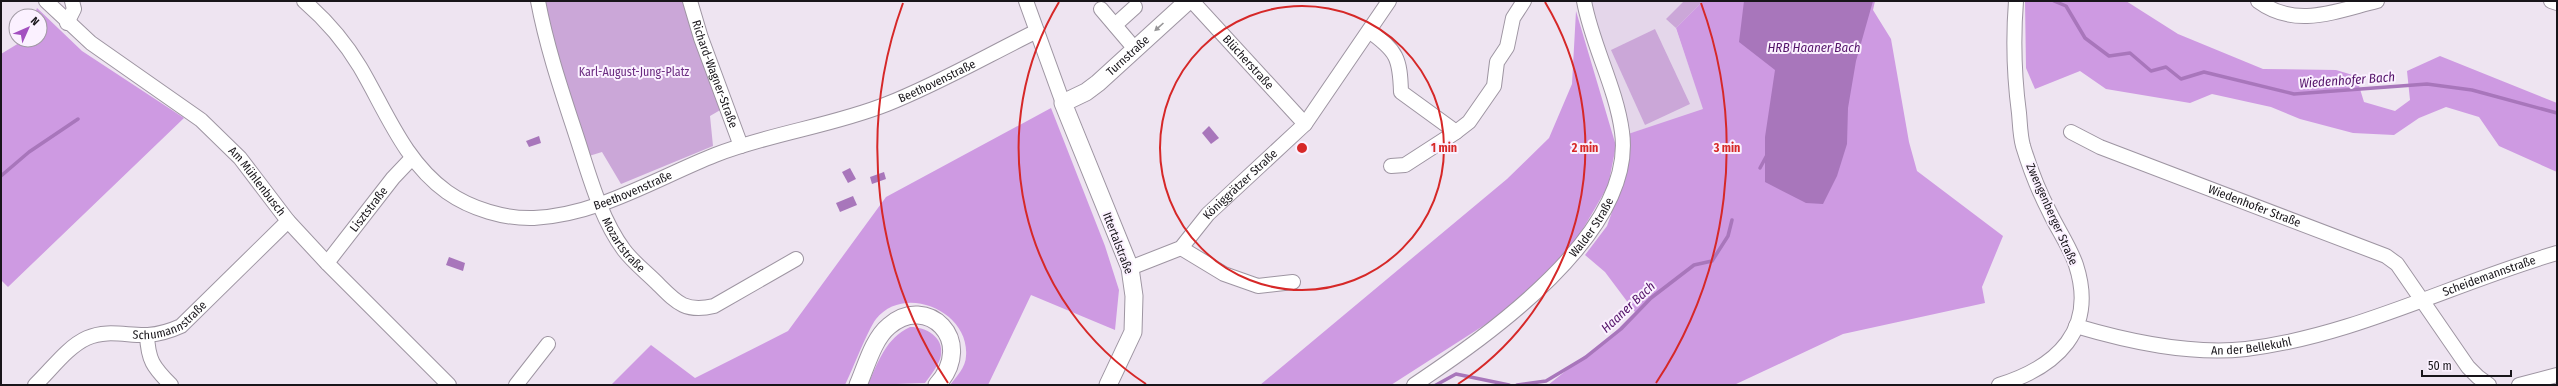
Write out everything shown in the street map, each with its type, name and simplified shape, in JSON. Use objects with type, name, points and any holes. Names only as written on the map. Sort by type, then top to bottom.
[{"type":"main road","name":"Turnstraße","points":[[1063,103],[1092,88],[1188,1]]},
{"type":"main road","name":"Ittertalstraße","points":[[1063,103],[1130,268],[1134,296],[1133,332],[1108,385]]},
{"type":"main road","points":[[858,385],[882,334],[896,320],[910,316],[933,320],[948,334],[954,349],[949,369],[937,385]]},
{"type":"street","name":"Am Mühlenbusch","points":[[48,1],[67,23],[91,43],[201,120],[240,158],[288,221],[327,263],[446,384]]},
{"type":"street","points":[[67,23],[74,9],[72,1]]},
{"type":"street","name":"Beethovenstraße","points":[[304,1],[342,41],[412,158],[426,174],[448,192],[475,207],[507,216],[533,218],[566,214],[600,203],[741,146],[887,104],[1037,31]]},
{"type":"street","name":"Mozartstraße","points":[[538,1],[547,46],[600,203],[613,232],[625,251],[674,299],[686,307],[699,310],[714,306],[796,259]]},
{"type":"street","name":"Richard-Wagner-Straße","points":[[690,1],[701,38],[741,146]]},
{"type":"street","points":[[1026,1],[1063,103]]},
{"type":"street","name":"Blücherstraße","points":[[1192,1],[1305,124]]},
{"type":"street","name":"Königgrätzer Straße","points":[[1181,248],[1208,214],[1305,124],[1389,1]]},
{"type":"street","points":[[1391,166],[1405,165],[1469,122],[1494,86],[1497,62],[1507,47],[1513,18],[1524,1]]},
{"type":"street","name":"Zwengenberger Straße","points":[[1999,385],[2034,372],[2052,360],[2068,343],[2076,326],[2081,288],[2076,266],[2050,214],[2023,144],[2014,75],[2013,39],[2016,1]]},
{"type":"street","points":[[2258,1],[2292,17],[2316,16],[2377,1]]},
{"type":"street","points":[[2551,1],[2557,3]]},
{"type":"street","name":"Walder Straße","points":[[1414,385],[1476,344],[1523,304],[1558,269],[1590,232],[1608,202],[1623,158],[1622,131],[1584,4]]},
{"type":"street","points":[[1115,25],[1135,7]]},
{"type":"street","points":[[1101,9],[1135,49]]},
{"type":"street","points":[[1369,30],[1390,46],[1400,69],[1401,92],[1456,132]]},
{"type":"street","name":"Wiedenhofer Straße","points":[[2071,132],[2100,147],[2386,256],[2397,264],[2468,367],[2489,385]]},
{"type":"street","name":"Lisztstraße","points":[[327,263],[393,178],[412,158]]},
{"type":"street","name":"Schumannstraße","points":[[35,385],[77,344],[87,338],[116,332],[147,335],[165,333],[181,326],[193,317],[288,221]]},
{"type":"street","points":[[1130,268],[1181,248],[1224,274],[1258,286],[1294,282]]},
{"type":"street","name":"Scheidemannstraße","points":[[2422,299],[2557,253]]},
{"type":"street","name":"An der Bellekuhl","points":[[2076,326],[2155,344],[2195,349],[2245,349],[2298,340],[2356,323],[2422,299]]},
{"type":"street","points":[[147,335],[148,350],[154,368],[170,385]]},
{"type":"street","points":[[516,385],[548,344]]},
{"type":"street","points":[[2518,385],[2557,375]]},
{"type":"shaded area","points":[[1589,1],[1703,1],[1676,29],[1704,110],[1628,134]]},
{"type":"shaded area","points":[[1703,1],[1875,1],[1873,10],[1891,39],[1909,142],[1917,171],[2003,236],[1982,287],[1985,303],[1843,334],[1734,385],[1548,385],[1617,330],[1635,312],[1605,272],[1585,255],[1607,226],[1629,164],[1628,134],[1703,109],[1676,28]]},
{"type":"shaded area","points":[[2025,1],[2126,1],[2178,34],[2263,69],[2336,70],[2356,76],[2364,102],[2395,111],[2410,100],[2407,71],[2440,56],[2557,103],[2557,172],[2499,146],[2479,117],[2446,107],[2419,118],[2394,135],[2353,133],[2300,119],[2271,107],[2212,94],[2190,103],[2106,89],[2080,71],[2035,89],[2026,68]]},
{"type":"shaded area","points":[[1576,11],[1616,146],[1608,186],[1576,241],[1533,288],[1511,308],[1391,385],[1260,385],[1507,179],[1549,138],[1572,84]]},
{"type":"shaded area","points":[[48,19],[82,51],[184,118],[8,287],[1,280],[1,54],[11,48],[48,48]]},
{"type":"shaded area","points":[[1051,108],[1105,246],[1119,290],[1115,330],[1031,295],[988,385],[950,385],[960,372],[966,360],[964,340],[958,327],[947,315],[933,308],[918,303],[903,303],[888,308],[876,319],[868,332],[845,385],[611,385],[651,345],[695,378],[788,331],[886,197]]},
{"type":"shaded area","points":[[910,327],[916,327],[928,331],[937,338],[940,343],[941,355],[937,366],[925,383],[868,385],[879,359],[889,344],[895,337]]},
{"type":"green space","name":"Karl-August-Jung-Platz","points":[[541,1],[684,1],[722,109],[710,116],[713,146],[621,184],[602,152],[589,156]]},
{"type":"green space","points":[[1684,1],[1703,1],[1676,28],[1666,19]]},
{"type":"green space","points":[[1655,29],[1690,104],[1645,125],[1611,50]]},
{"type":"water","name":"HRB Haaner Bach","points":[[1744,1],[1873,1],[1856,61],[1848,108],[1847,144],[1837,176],[1823,204],[1806,203],[1765,182],[1765,137],[1775,70],[1739,42]]},
{"type":"water","points":[[1209,126],[1219,138],[1211,144],[1202,133]]},
{"type":"water","points":[[539,136],[541,143],[529,147],[526,141]]},
{"type":"water","points":[[850,168],[856,179],[848,183],[842,172]]},
{"type":"water","points":[[884,172],[886,179],[872,184],[870,177]]},
{"type":"water","points":[[853,196],[857,205],[840,212],[836,203]]},
{"type":"water","points":[[449,257],[465,263],[463,271],[446,265]]},
{"type":"waterway","name":"Wiedenhofer Bach","points":[[2054,1],[2066,6],[2085,38],[2109,56],[2130,53],[2151,71],[2166,67],[2181,79],[2204,72],[2294,94],[2427,84],[2472,90],[2557,113]]},
{"type":"waterway","points":[[1,176],[29,152],[78,119]]},
{"type":"waterway","name":"Haaner Bach","points":[[1760,168],[1767,155]]},
{"type":"waterway","name":"Haaner Bach","points":[[1517,385],[1546,381],[1586,357],[1621,329],[1651,298],[1694,265],[1712,261],[1728,236],[1732,220]]},
{"type":"waterway","name":"Haaner Bach","points":[[1436,385],[1456,374],[1509,385]]}]
